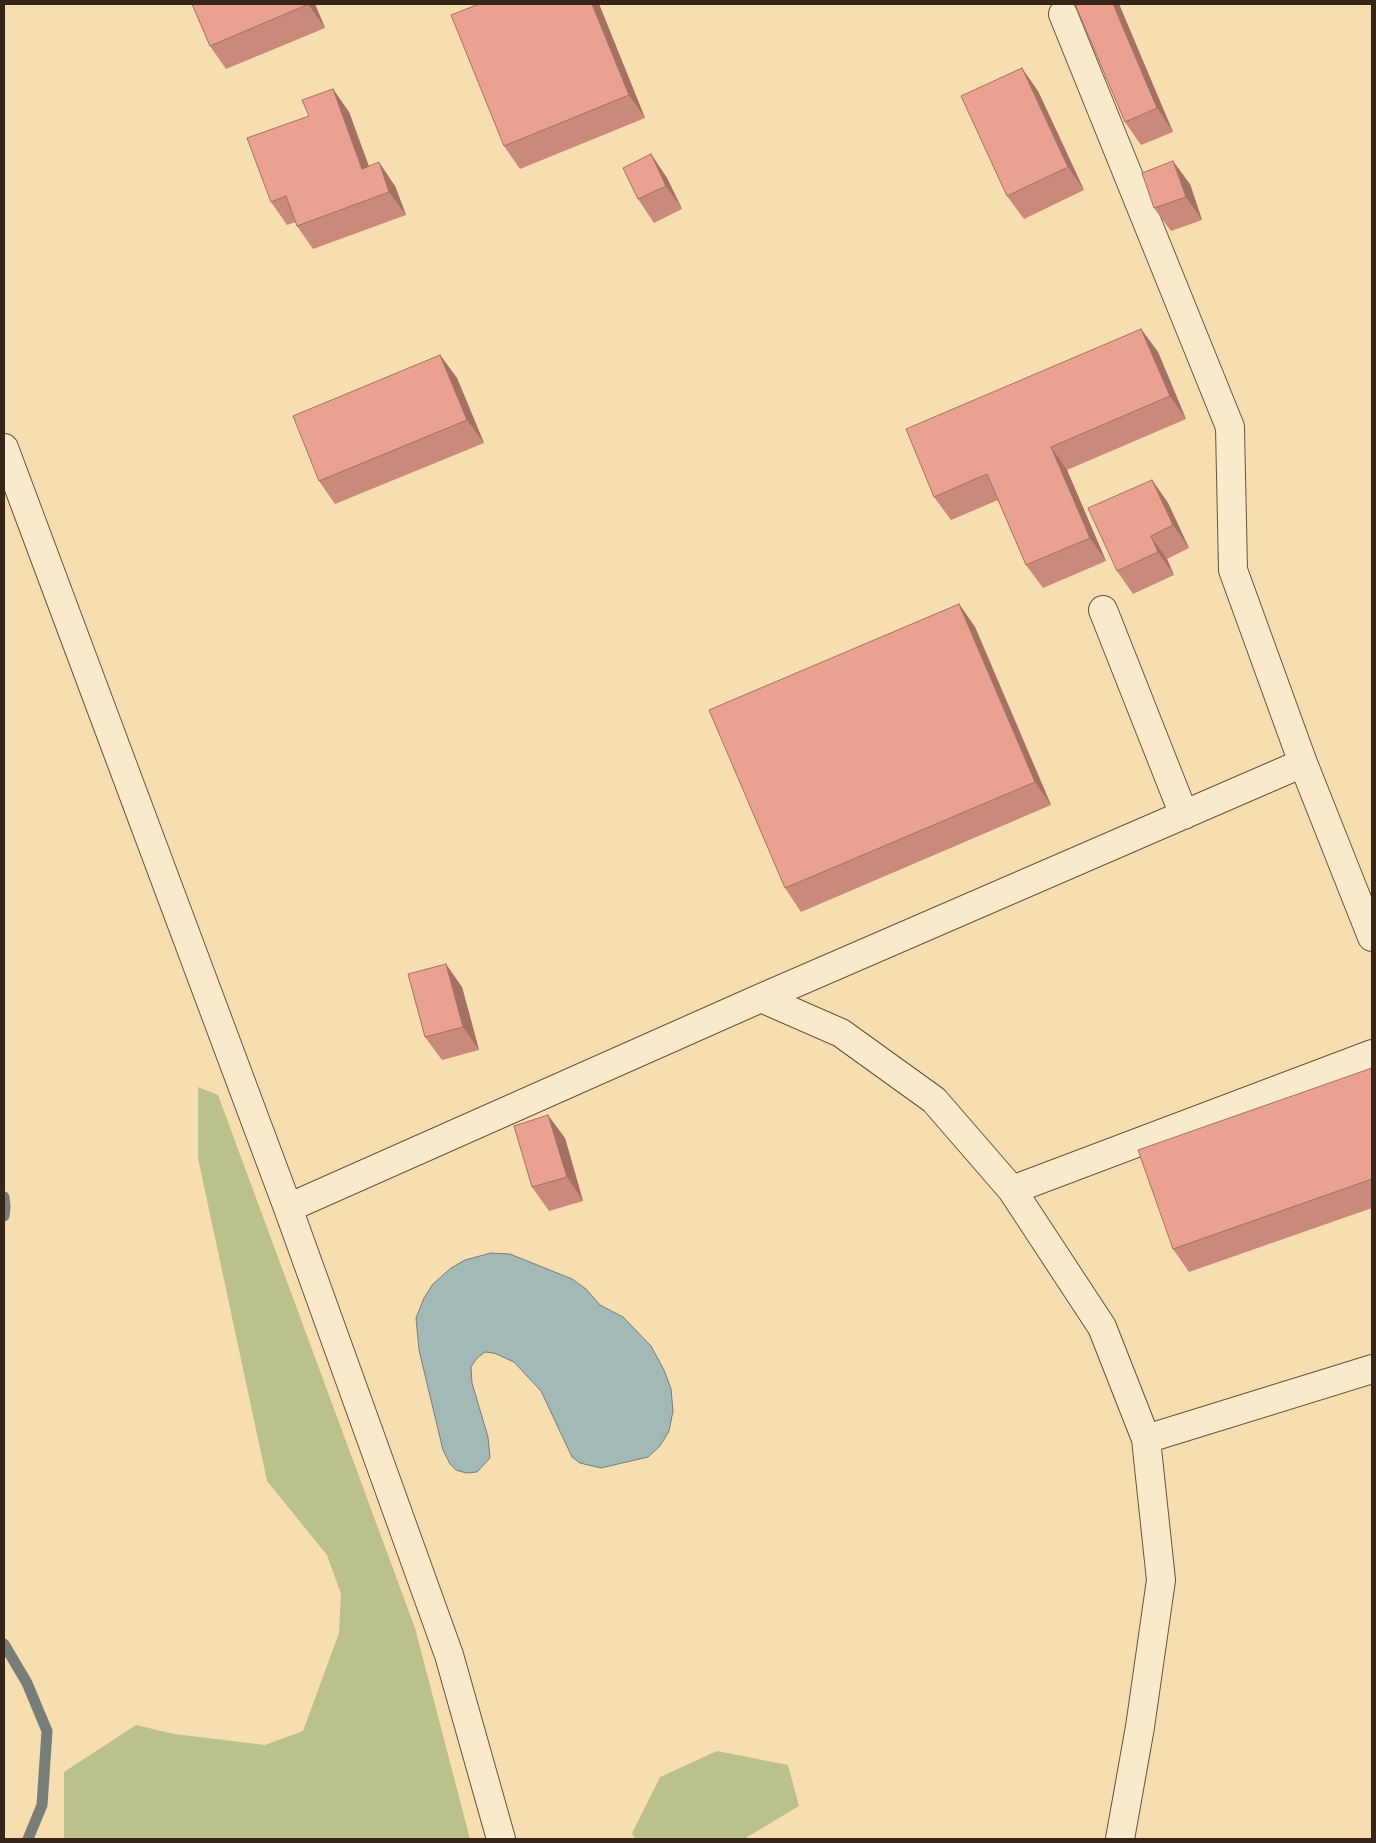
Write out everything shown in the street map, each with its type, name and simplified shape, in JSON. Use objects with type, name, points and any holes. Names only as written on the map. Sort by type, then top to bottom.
[{"type":"street","points":[[1062,14],[1230,427],[1233,570],[1303,763],[1372,937]]},
{"type":"street","points":[[4,448],[288,1208],[449,1655],[501,1839]]},
{"type":"street","points":[[1103,610],[1184,815]]},
{"type":"street","points":[[288,1208],[761,998],[1303,763]]},
{"type":"street","points":[[761,998],[841,1033],[934,1100],[1012,1190],[1102,1327],[1146,1439],[1160,1580],[1140,1727],[1120,1839]]},
{"type":"street","points":[[1012,1190],[1372,1054]]},
{"type":"street","points":[[1146,1439],[1372,1369]]},
{"type":"green space","points":[[198,1087],[218,1095],[415,1628],[470,1839],[64,1839],[64,1772],[136,1725],[174,1734],[265,1745],[303,1731],[339,1633],[341,1594],[327,1555],[267,1481],[198,1158]]},
{"type":"green space","points":[[717,1751],[788,1765],[799,1806],[744,1839],[635,1839],[632,1833],[660,1777]]},
{"type":"water","points":[[491,1253],[510,1254],[572,1279],[586,1289],[600,1305],[623,1317],[651,1346],[664,1370],[671,1389],[673,1411],[669,1431],[660,1446],[648,1457],[601,1468],[580,1463],[572,1457],[541,1391],[514,1362],[494,1353],[485,1352],[477,1358],[471,1367],[472,1383],[488,1437],[490,1458],[477,1472],[466,1473],[456,1470],[450,1464],[443,1450],[419,1350],[416,1318],[424,1298],[433,1284],[451,1268],[465,1260]]},
{"type":"building","points":[[192,4],[309,4],[210,46]]},
{"type":"building","points":[[479,4],[592,4],[629,95],[504,146],[451,15]]},
{"type":"building","points":[[1075,4],[1113,4],[1157,108],[1125,122]]},
{"type":"building","points":[[1022,68],[1068,167],[1007,196],[961,96]]},
{"type":"building","points":[[333,89],[362,169],[379,162],[389,192],[297,226],[286,196],[271,202],[247,138],[309,116],[302,100]]},
{"type":"building","points":[[651,154],[666,186],[638,199],[623,168]]},
{"type":"building","points":[[1173,161],[1186,197],[1154,208],[1142,173]]},
{"type":"building","points":[[1141,329],[1170,396],[1051,447],[1090,538],[1026,565],[987,474],[934,497],[906,429]]},
{"type":"building","points":[[440,355],[467,420],[319,481],[293,416]]},
{"type":"building","points":[[1152,480],[1173,525],[1151,536],[1158,552],[1117,571],[1088,508]]},
{"type":"building","points":[[959,604],[1035,782],[785,888],[709,710]]},
{"type":"building","points":[[446,964],[463,1027],[425,1037],[408,974]]},
{"type":"building","points":[[1372,1068],[1372,1179],[1173,1249],[1138,1150]]},
{"type":"building","points":[[548,1115],[567,1177],[532,1187],[514,1126]]},
{"type":"waterway","points":[[4,1197],[4,1216]]},
{"type":"waterway","points":[[4,1644],[27,1683],[47,1731],[42,1805],[28,1839]]}]
